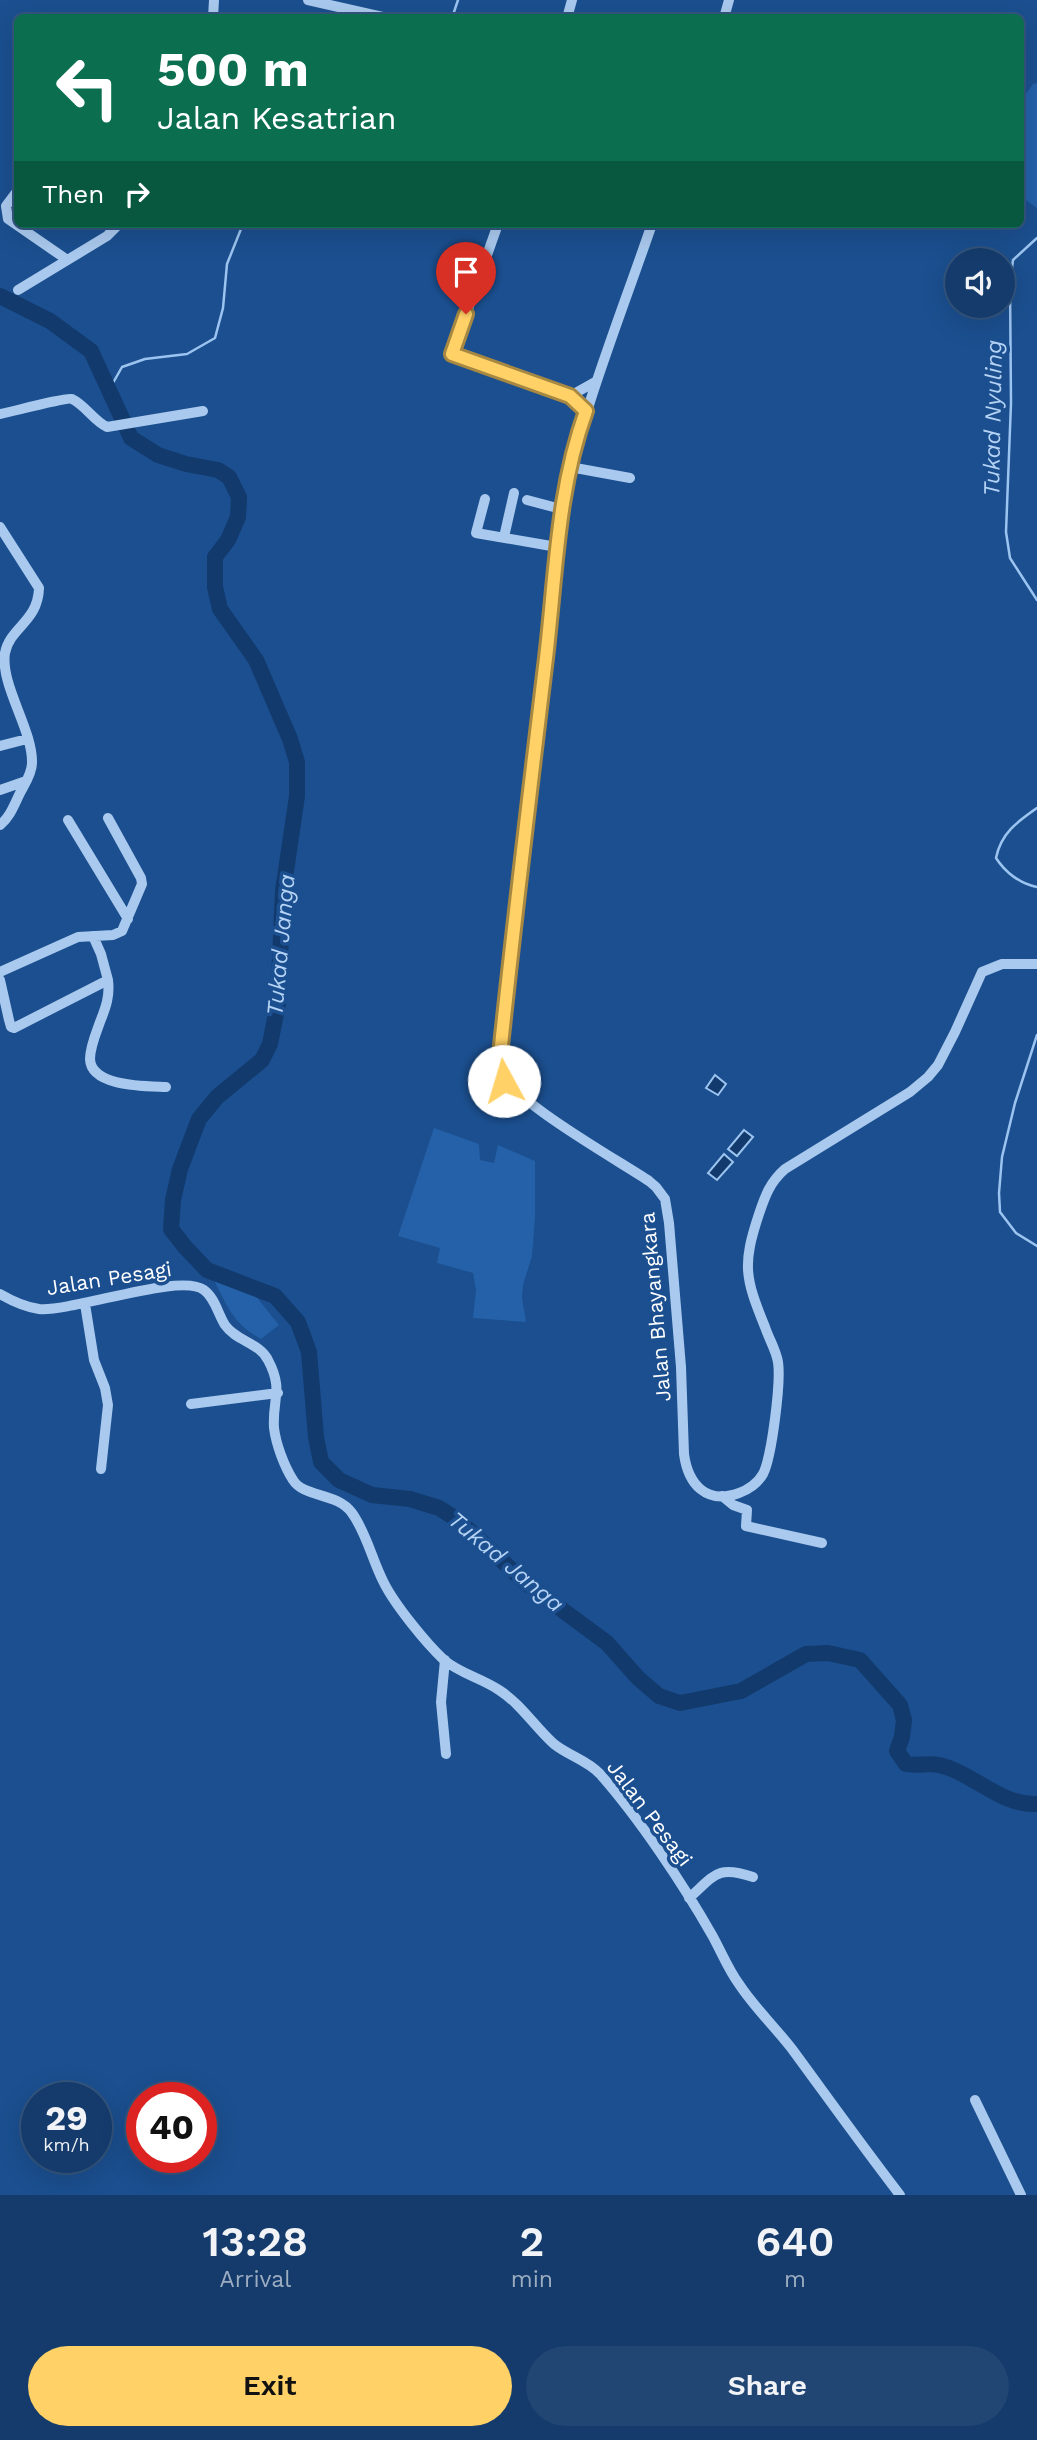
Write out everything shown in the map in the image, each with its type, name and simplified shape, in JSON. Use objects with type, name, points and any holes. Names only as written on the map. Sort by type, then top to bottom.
[{"type":"street","points":[[308,0],[369,14]]},
{"type":"street","points":[[14,195],[6,206],[8,219],[14,223]]},
{"type":"street","points":[[21,228],[66,259]]},
{"type":"street","points":[[18,290],[107,236],[115,228]]},
{"type":"street","points":[[497,228],[452,354],[570,396],[586,411]]},
{"type":"street","name":"Jalan Bhayangkara","points":[[651,228],[595,382],[570,467],[561,509],[500,1073],[508,1085],[523,1097],[649,1181],[665,1199],[675,1280],[686,1470],[697,1488],[722,1496]]},
{"type":"street","points":[[570,396],[595,382]]},
{"type":"street","points":[[0,414],[69,398],[107,428],[203,411]]},
{"type":"street","points":[[570,467],[630,478]]},
{"type":"street","points":[[503,537],[514,493]]},
{"type":"street","points":[[485,499],[476,533],[557,547]]},
{"type":"street","points":[[527,500],[561,509]]},
{"type":"street","points":[[0,527],[39,588],[35,608],[11,640],[5,654],[7,675],[32,763],[8,817],[0,825]]},
{"type":"street","points":[[0,746],[27,738]]},
{"type":"street","points":[[0,790],[26,781]]},
{"type":"street","points":[[0,972],[72,939],[119,933],[128,919],[142,884],[108,818]]},
{"type":"street","points":[[68,820],[128,919]]},
{"type":"street","points":[[93,936],[102,954],[108,980],[108,1001],[90,1053],[92,1068],[96,1074],[118,1083],[166,1087]]},
{"type":"street","points":[[722,1496],[746,1490],[759,1480],[766,1467],[770,1449],[778,1364],[752,1297],[746,1262],[751,1234],[767,1190],[785,1169],[898,1100],[928,1077],[951,1041],[979,976],[990,967],[1008,963],[1037,964]]},
{"type":"street","points":[[0,980],[11,1027],[14,1028],[108,980]]},
{"type":"street","name":"Jalan Pesagi","points":[[0,1294],[27,1307],[42,1309],[187,1286],[200,1287],[211,1298],[232,1333],[267,1357],[278,1383],[274,1428],[295,1483],[301,1489],[336,1499],[352,1512],[385,1585],[445,1660],[462,1672],[498,1689],[553,1743],[593,1768],[641,1828],[689,1898],[742,1989],[793,2050],[900,2195]]},
{"type":"street","points":[[85,1304],[94,1360],[105,1388],[108,1405],[101,1469]]},
{"type":"street","points":[[191,1404],[278,1393]]},
{"type":"street","points":[[722,1496],[733,1506],[747,1510],[746,1526],[822,1543]]},
{"type":"street","points":[[445,1660],[441,1702],[446,1754]]},
{"type":"street","points":[[689,1898],[723,1871],[735,1871],[753,1877]]},
{"type":"street","points":[[975,2100],[1021,2195]]},
{"type":"shaded area","points":[[1037,83],[1037,208],[1024,199],[1024,96],[1033,84]]},
{"type":"shaded area","points":[[715,1075],[726,1084],[718,1095],[706,1088]]},
{"type":"shaded area","points":[[434,1128],[479,1144],[480,1160],[494,1163],[498,1145],[535,1161],[532,1256],[522,1298],[526,1322],[473,1318],[476,1290],[473,1273],[437,1263],[440,1248],[398,1236]]},
{"type":"shaded area","points":[[744,1130],[753,1137],[737,1156],[728,1149]]},
{"type":"shaded area","points":[[724,1154],[733,1162],[717,1180],[708,1173]]},
{"type":"shaded area","points":[[229,1281],[250,1289],[279,1325],[261,1339],[244,1327],[228,1308],[215,1282]]},
{"type":"waterway","points":[[453,14],[458,0]]},
{"type":"waterway","points":[[109,390],[122,367],[145,359],[187,354],[215,338],[223,308],[227,264],[241,228]]},
{"type":"waterway","name":"Tukad Nyuling","points":[[1037,238],[1013,260],[1010,283],[1011,403],[1006,532],[1010,558],[1037,600]]},
{"type":"waterway","name":"Tukad Janga","points":[[0,296],[50,321],[91,351],[131,438],[158,455],[218,470],[229,477],[239,497],[238,517],[228,540],[215,557],[215,587],[220,609],[256,660],[297,762],[297,796],[283,891],[278,1004],[270,1044],[262,1060],[217,1097],[199,1119],[180,1169],[173,1200],[171,1229],[207,1270],[275,1296],[298,1322],[309,1352],[316,1437],[321,1462],[339,1480],[372,1495],[410,1499],[439,1508],[458,1520],[526,1583],[607,1643],[638,1678],[659,1696],[680,1703],[741,1691],[806,1654],[828,1653],[860,1660],[900,1705],[904,1720],[897,1751],[906,1764],[939,1765],[1011,1800],[1037,1804]]},
{"type":"waterway","name":"Tukad Nyuling","points":[[1037,808],[1006,835],[996,858],[1014,877],[1037,887]]},
{"type":"waterway","name":"Tukad Nyuling","points":[[1037,1035],[1015,1103],[1002,1157],[999,1193],[1000,1212],[1016,1233],[1037,1246]]},
{"type":"route","points":[[466,314],[452,354],[570,396],[586,411],[560,513],[500,1055],[500,1073],[504,1081]]}]
